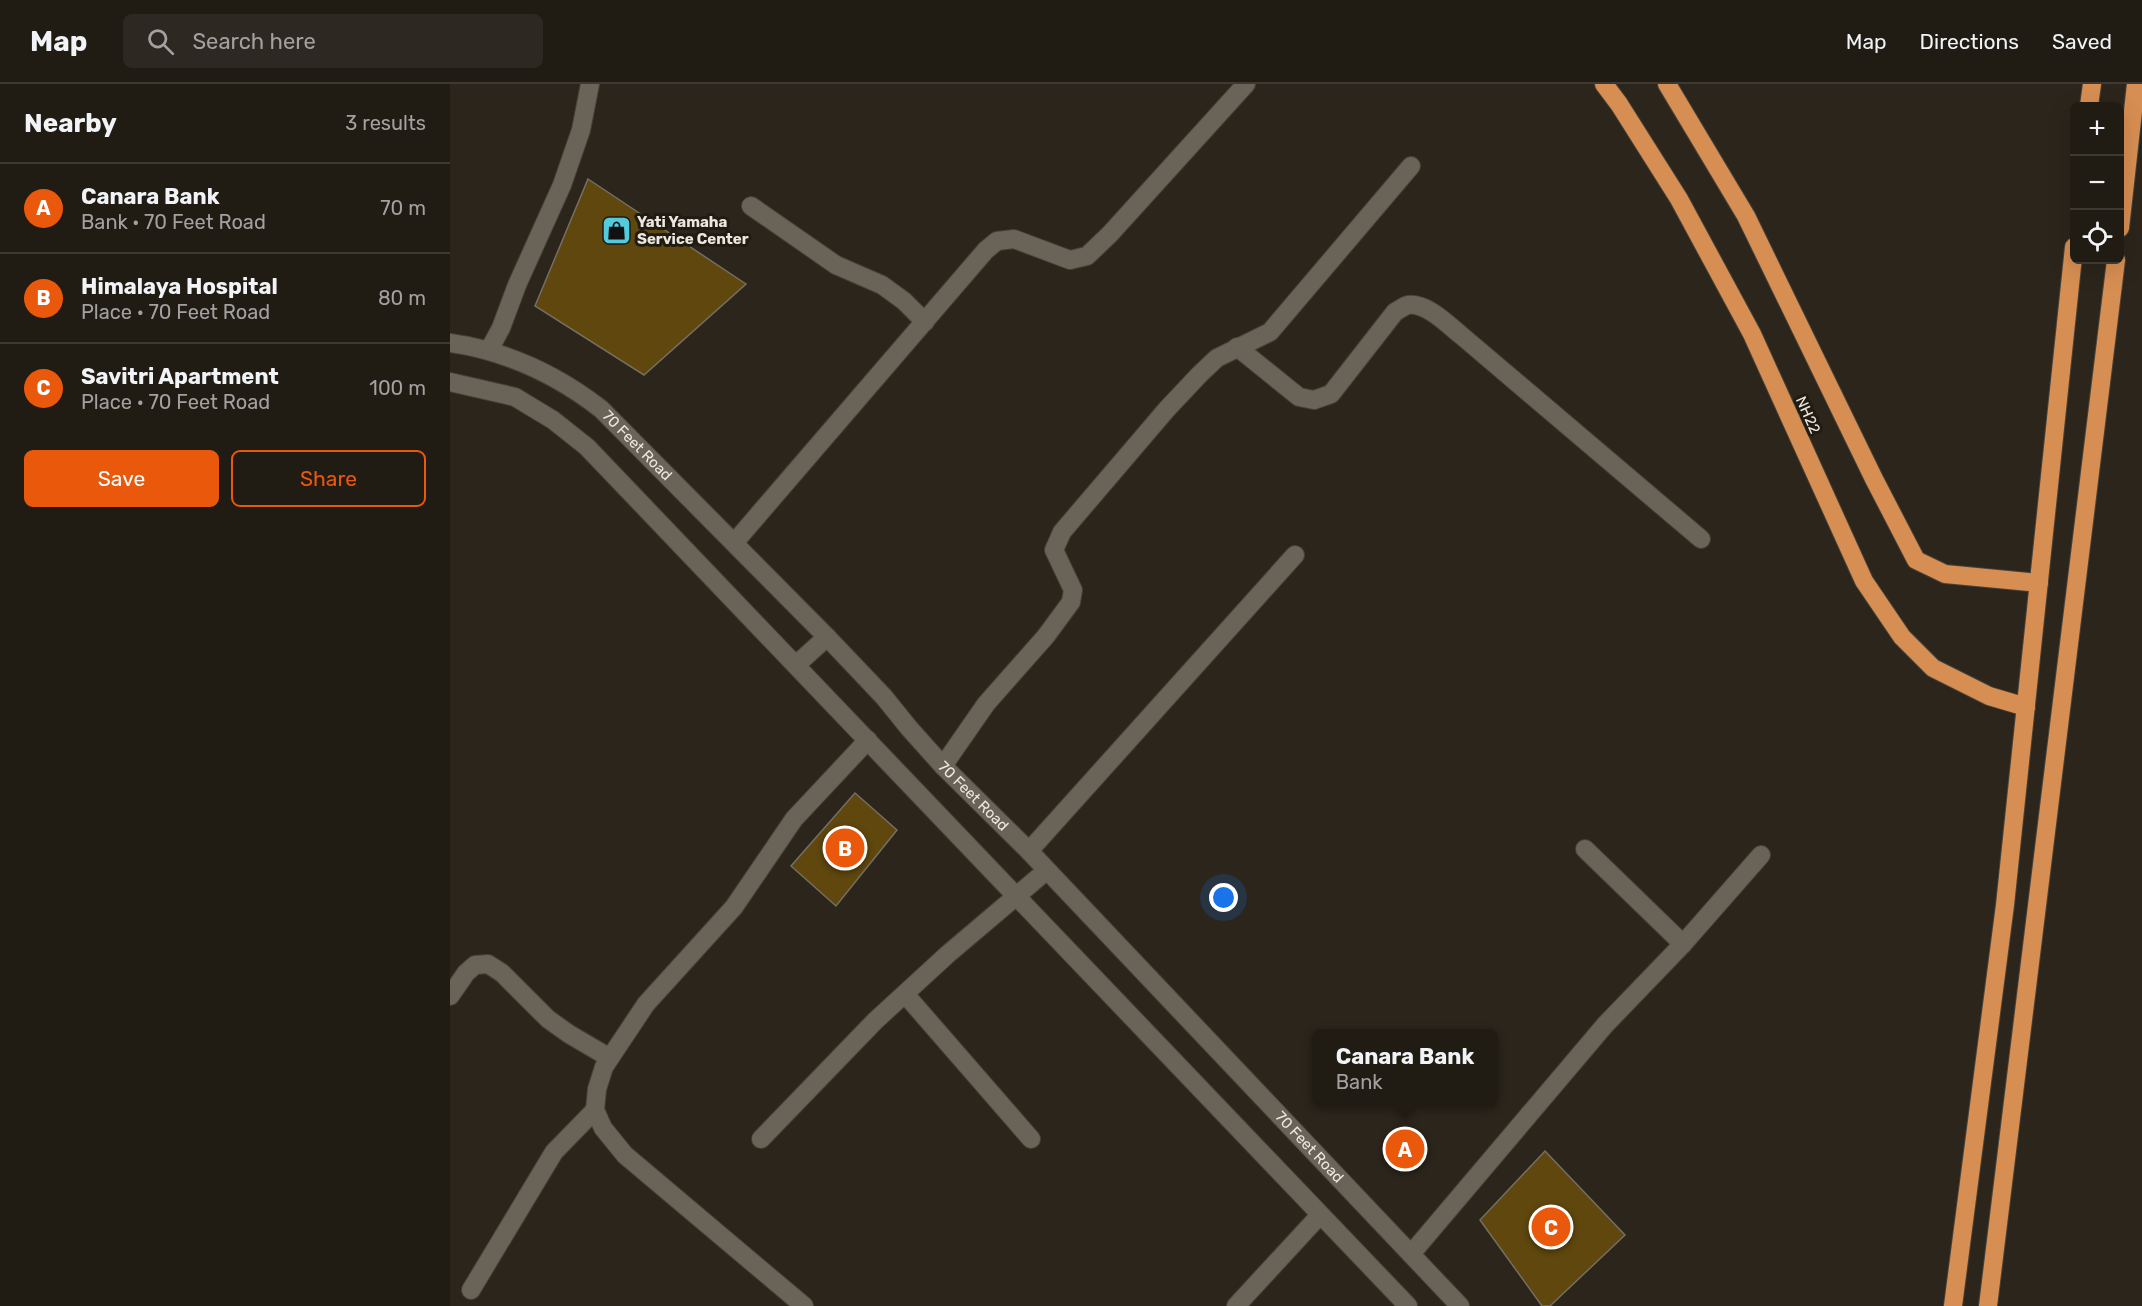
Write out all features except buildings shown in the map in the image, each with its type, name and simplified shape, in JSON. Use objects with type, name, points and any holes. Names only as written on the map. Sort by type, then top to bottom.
[{"type":"highway","name":"NH22","points":[[1604,84],[1679,199],[1752,334],[1864,581],[1902,637],[1933,668],[1989,696],[2026,707]]},
{"type":"highway","name":"NH22","points":[[1667,84],[1746,216],[1916,560],[1945,574],[2039,583]]},
{"type":"highway","points":[[2090,102],[2092,84]]},
{"type":"highway","points":[[2122,210],[2136,84]]},
{"type":"highway","points":[[1953,1306],[2005,905],[2072,264]]},
{"type":"highway","points":[[1988,1306],[2116,264]]},
{"type":"street","points":[[489,350],[501,328],[562,185],[581,130],[590,84]]},
{"type":"street","points":[[734,543],[986,250],[997,241],[1014,239],[1070,260],[1087,256],[1110,234],[1246,84]]},
{"type":"street","points":[[943,766],[986,704],[1046,636],[1071,602],[1073,590],[1054,550],[1062,532],[1176,400],[1217,358],[1270,332],[1411,166]]},
{"type":"street","points":[[751,206],[836,265],[882,285],[904,301],[925,322]]},
{"type":"street","points":[[1237,347],[1299,397],[1314,400],[1331,394],[1395,312],[1407,305],[1421,307],[1440,318],[1462,336],[1701,539]]},
{"type":"street","name":"70 Feet Road","points":[[450,343],[489,350],[534,366],[578,391],[601,409],[884,696],[943,766],[1029,851],[1460,1306]]},
{"type":"street","points":[[450,382],[515,397],[532,405],[587,447],[1408,1306]]},
{"type":"street","points":[[1029,851],[1295,555]]},
{"type":"street","points":[[796,665],[827,637]]},
{"type":"street","points":[[804,1306],[625,1155],[603,1128],[595,1110],[597,1089],[604,1067],[646,1004],[734,907],[794,819],[868,740]]},
{"type":"street","points":[[1585,849],[1683,944]]},
{"type":"street","points":[[1411,1254],[1605,1025],[1683,944],[1761,855]]},
{"type":"street","points":[[761,1139],[875,1022],[948,954],[1046,871]]},
{"type":"street","points":[[450,996],[466,973],[475,965],[488,964],[502,973],[548,1019],[610,1058]]},
{"type":"street","points":[[905,994],[1031,1139]]},
{"type":"street","points":[[471,1290],[554,1152],[595,1110]]},
{"type":"street","points":[[1236,1306],[1320,1215]]},
{"type":"place","name":"Yati Yamaha Service Center","points":[[616,231]]},
{"type":"place","name":"Himalaya Hospital","points":[[845,848]]},
{"type":"place","name":"Canara Bank","points":[[1405,1149]]},
{"type":"place","name":"Savitri Apartment","points":[[1551,1227]]}]
